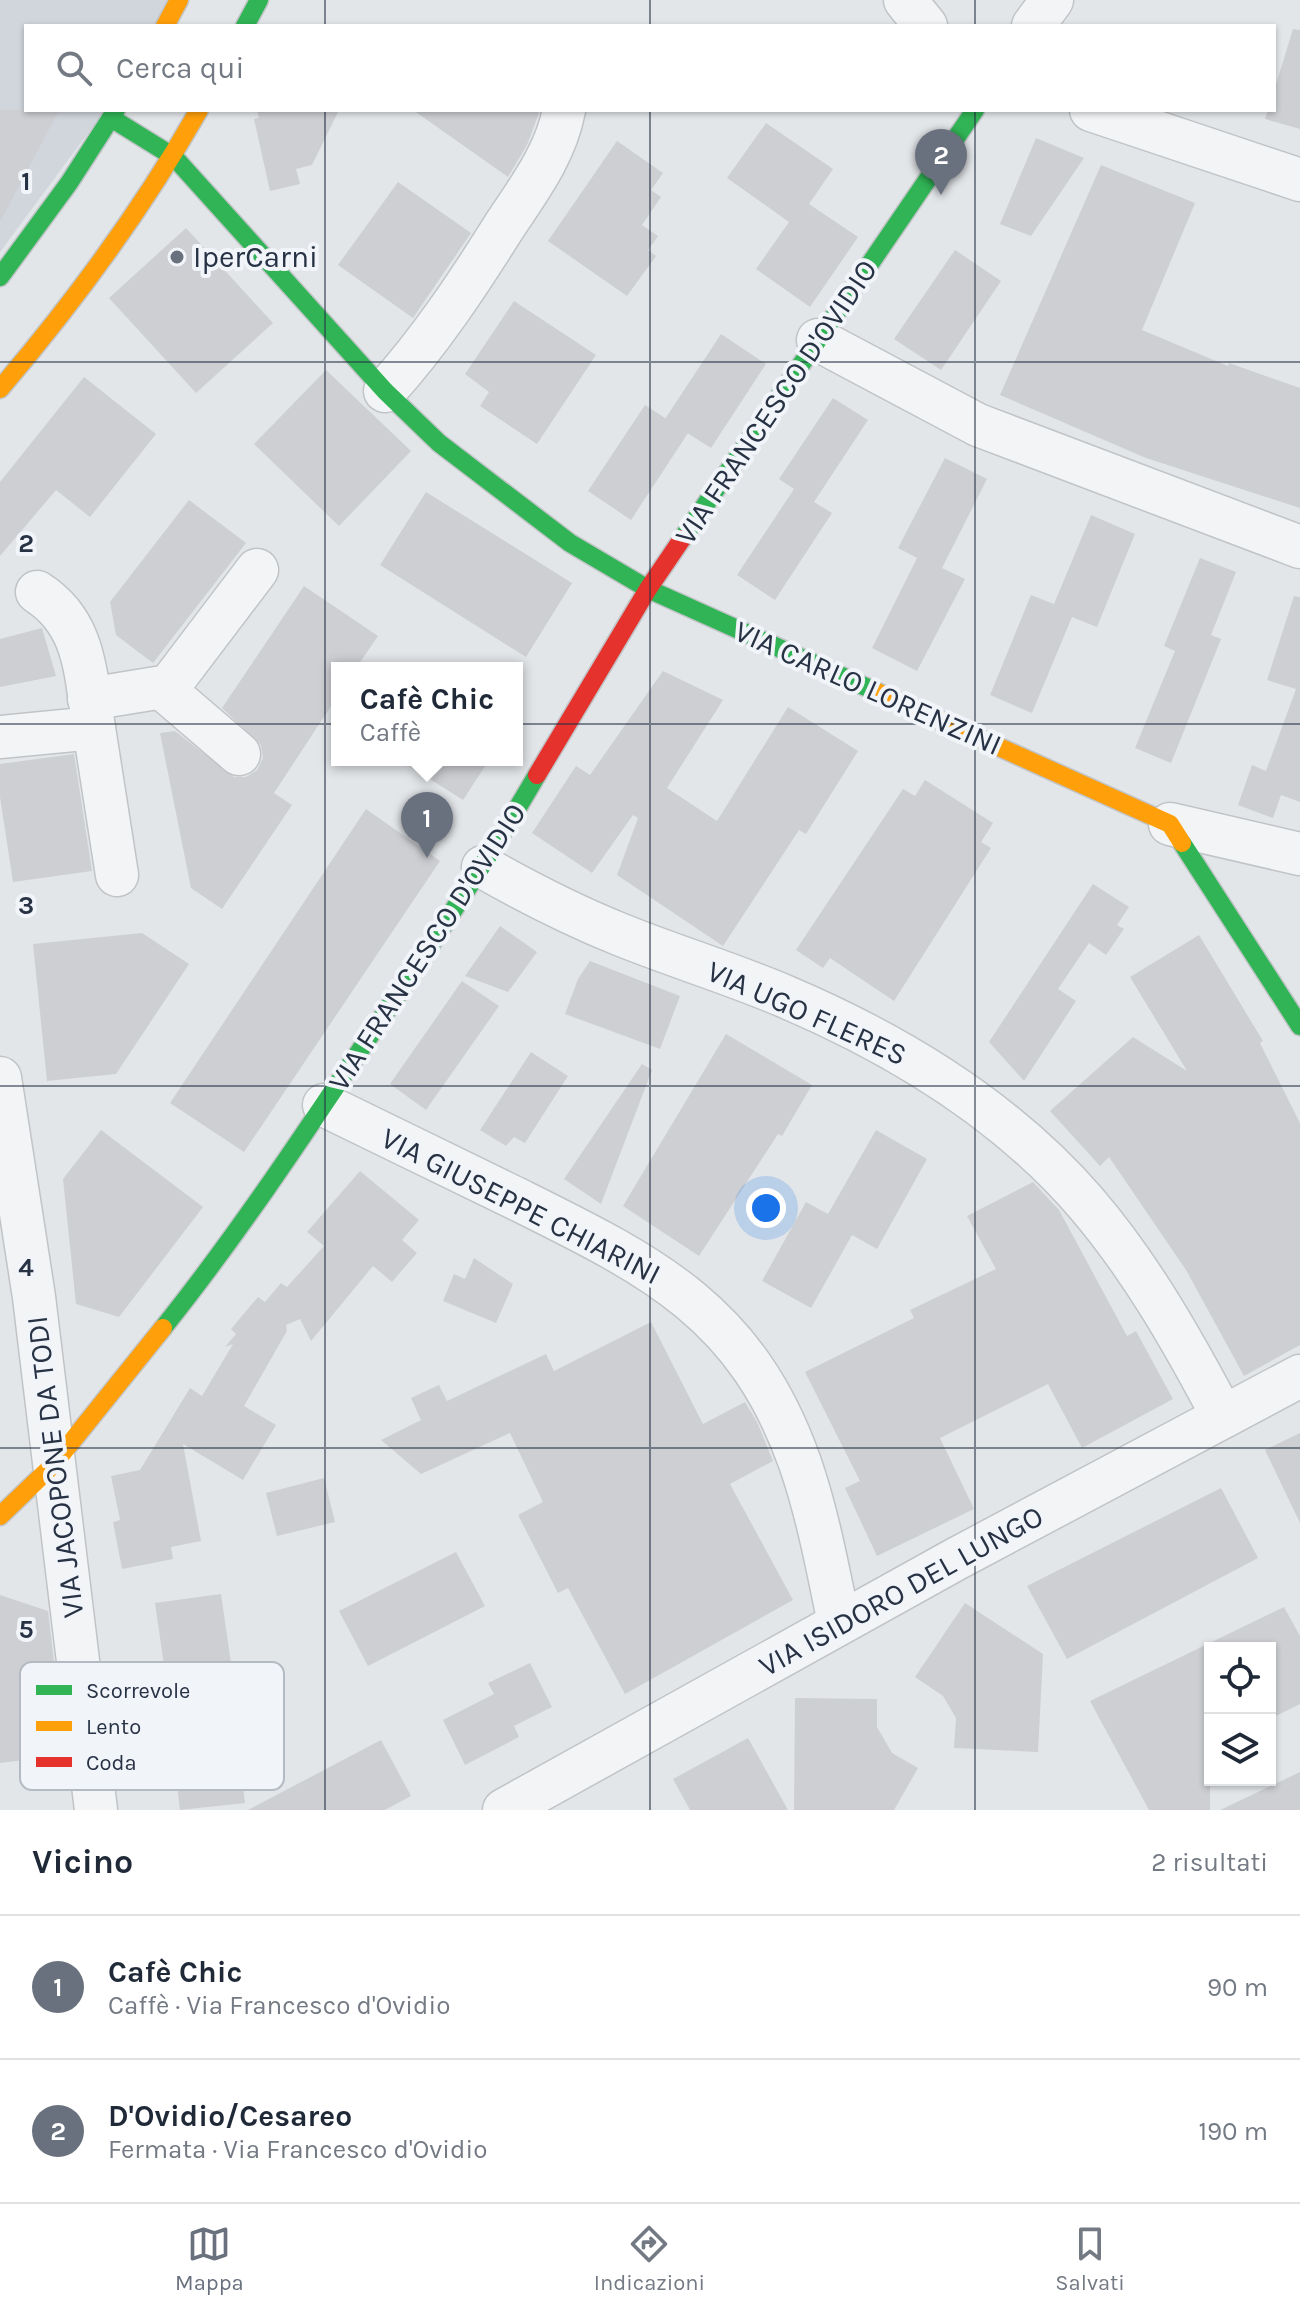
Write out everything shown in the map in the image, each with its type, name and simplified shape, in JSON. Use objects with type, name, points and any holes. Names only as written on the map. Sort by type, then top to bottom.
[{"type":"street","points":[[166,24],[179,0]]},
{"type":"street","points":[[246,24],[259,0]]},
{"type":"street","points":[[905,0],[924,24]]},
{"type":"street","points":[[1034,24],[1052,0]]},
{"type":"street","points":[[0,389],[103,263],[174,157],[198,112]]},
{"type":"street","points":[[385,391],[439,327],[539,172],[559,131],[564,112]]},
{"type":"street","name":"VIA FRANCESCO D'OVIDIO","points":[[0,1516],[52,1466],[206,1274],[324,1105],[483,867],[648,589],[974,112]]},
{"type":"street","points":[[1097,112],[1300,180]]},
{"type":"street","points":[[0,277],[114,114]]},
{"type":"street","name":"VIA CARLO LORENZINI","points":[[114,114],[174,157],[385,391],[430,436],[570,543],[648,589],[1170,824]]},
{"type":"street","points":[[818,340],[978,425],[1300,547]]},
{"type":"street","points":[[0,737],[92,713],[169,686],[257,570]]},
{"type":"street","points":[[37,592],[58,607],[75,631],[92,713],[117,875]]},
{"type":"street","points":[[162,688],[239,754]]},
{"type":"street","points":[[1170,824],[1300,854]]},
{"type":"street","points":[[1170,824],[1300,1026]]},
{"type":"street","name":"VIA UGO FLERES","points":[[483,867],[597,925],[764,988],[854,1027],[976,1102],[1031,1147],[1094,1213],[1163,1311],[1223,1417]]},
{"type":"street","name":"VIA JACOPONE DA TODI","points":[[0,1078],[34,1297],[77,1662]]},
{"type":"street","name":"VIA GIUSEPPE CHIARINI","points":[[324,1105],[608,1245],[660,1275],[701,1307],[747,1361],[794,1449],[816,1518],[839,1623]]},
{"type":"street","name":"VIA ISIDORO DEL LUNGO","points":[[504,1810],[839,1623],[1300,1376]]},
{"type":"street","name":"VIA JACOPONE DA TODI","points":[[93,1790],[96,1810]]},
{"type":"shaded area","points":[[0,0],[170,0],[155,24],[24,24],[24,112],[104,112],[0,252]]},
{"type":"building","points":[[1293,29],[1300,30],[1300,129],[1265,119],[1267,112],[1276,112],[1276,84]]},
{"type":"building","points":[[0,110],[58,112],[0,222]]},
{"type":"building","points":[[258,112],[338,112],[312,165],[296,169],[300,184],[270,191],[254,119],[259,118]]},
{"type":"building","points":[[416,112],[539,113],[527,145],[508,177]]},
{"type":"building","points":[[766,123],[833,169],[809,204],[858,237],[810,307],[756,269],[789,222],[727,178]]},
{"type":"building","points":[[1036,138],[1084,158],[1031,236],[1000,224]]},
{"type":"building","points":[[617,141],[663,173],[651,190],[661,197],[642,225],[658,236],[648,250],[656,256],[627,296],[548,241]]},
{"type":"building","points":[[1101,165],[1195,203],[1142,330],[1228,366],[1229,363],[1300,388],[1300,508],[1146,458],[1000,395]]},
{"type":"building","points":[[398,182],[471,233],[413,318],[338,265]]},
{"type":"building","points":[[186,228],[273,323],[196,393],[109,298]]},
{"type":"building","points":[[955,250],[1001,281],[941,370],[894,339]]},
{"type":"building","points":[[514,301],[596,355],[537,444],[480,406],[489,392],[465,374]]},
{"type":"building","points":[[721,334],[766,364],[711,448],[665,419]]},
{"type":"building","points":[[326,370],[411,451],[339,526],[254,444]]},
{"type":"building","points":[[84,377],[156,434],[90,517],[56,490],[0,556],[0,482]]},
{"type":"building","points":[[833,398],[868,420],[814,502],[832,513],[775,600],[737,575],[794,489],[779,479]]},
{"type":"building","points":[[645,405],[688,433],[631,520],[588,491]]},
{"type":"building","points":[[945,458],[987,479],[942,568],[965,579],[917,671],[872,648],[917,558],[898,548]]},
{"type":"building","points":[[426,492],[572,583],[526,657],[380,565]]},
{"type":"building","points":[[189,500],[246,543],[153,663],[116,635],[110,602]]},
{"type":"building","points":[[1091,515],[1135,534],[1097,627],[1072,617],[1032,713],[990,695],[1031,595],[1054,604]]},
{"type":"building","points":[[1200,558],[1236,572],[1211,635],[1221,639],[1171,763],[1135,748],[1175,651],[1164,646]]},
{"type":"building","points":[[304,586],[378,636],[360,662],[331,662],[331,706],[274,793],[292,805],[222,909],[191,888],[160,733],[175,731],[234,777],[246,777],[257,770],[263,758],[261,745],[222,708]]},
{"type":"building","points":[[1294,596],[1300,597],[1300,802],[1281,795],[1273,818],[1238,805],[1252,765],[1266,771],[1296,689],[1267,680]]},
{"type":"building","points":[[42,628],[56,676],[0,687],[0,639]]},
{"type":"building","points":[[663,671],[723,700],[667,788],[717,821],[788,707],[858,751],[806,834],[799,830],[723,946],[617,875],[638,818],[633,815],[592,873],[532,833],[576,766],[590,775]]},
{"type":"building","points":[[74,754],[92,871],[13,882],[0,797],[0,764]]},
{"type":"building","points":[[409,766],[485,766],[463,800]]},
{"type":"building","points":[[925,780],[993,823],[981,842],[991,848],[894,1001],[830,958],[823,968],[796,950],[903,789],[915,796]]},
{"type":"building","points":[[366,809],[440,861],[244,1152],[170,1103]]},
{"type":"building","points":[[1093,884],[1129,907],[1117,925],[1124,929],[1106,955],[1089,943],[1058,989],[1076,1001],[1024,1081],[989,1042]]},
{"type":"building","points":[[500,926],[537,952],[508,992],[465,976]]},
{"type":"building","points":[[142,933],[189,964],[116,1074],[47,1081],[33,944]]},
{"type":"building","points":[[1199,935],[1263,1041],[1260,1043],[1300,1123],[1300,1345],[1244,1376],[1186,1270],[1109,1157],[1100,1166],[1050,1111],[1133,1037],[1187,1071],[1130,977]]},
{"type":"building","points":[[590,961],[680,996],[660,1049],[565,1014],[578,979]]},
{"type":"building","points":[[462,981],[499,1006],[426,1110],[390,1084]]},
{"type":"building","points":[[726,1034],[812,1085],[782,1136],[778,1134],[699,1256],[623,1206]]},
{"type":"building","points":[[531,1052],[568,1076],[525,1143],[514,1137],[506,1146],[480,1130]]},
{"type":"building","points":[[642,1064],[652,1070],[601,1204],[564,1179]]},
{"type":"building","points":[[101,1130],[203,1207],[119,1317],[76,1304],[63,1179]]},
{"type":"building","points":[[876,1130],[927,1159],[877,1249],[852,1235],[811,1308],[762,1281],[806,1202],[828,1214]]},
{"type":"building","points":[[360,1171],[419,1220],[402,1240],[417,1253],[392,1282],[373,1266],[311,1341],[300,1319],[286,1325],[287,1331],[244,1406],[276,1425],[243,1480],[183,1444],[201,1541],[171,1547],[173,1559],[122,1569],[113,1522],[120,1520],[111,1476],[140,1470],[190,1388],[202,1396],[233,1344],[225,1347],[236,1334],[231,1329],[258,1297],[265,1302],[281,1283],[287,1287],[324,1246],[307,1232]]},
{"type":"building","points":[[1033,1182],[1059,1210],[1127,1336],[1136,1331],[1173,1399],[1082,1448],[1048,1384],[940,1438],[974,1509],[877,1556],[845,1488],[860,1481],[805,1372],[914,1318],[910,1310],[996,1269],[967,1216]]},
{"type":"building","points":[[474,1258],[513,1284],[496,1323],[443,1301],[454,1274],[465,1279]]},
{"type":"building","points":[[651,1322],[703,1424],[745,1402],[757,1422],[773,1461],[730,1484],[793,1600],[625,1694],[568,1588],[558,1593],[518,1515],[543,1502],[510,1433],[421,1474],[381,1440],[421,1420],[411,1398],[439,1385],[447,1401],[546,1354],[554,1371]]},
{"type":"building","points":[[1300,1433],[1300,1523],[1265,1450]]},
{"type":"building","points":[[324,1478],[335,1522],[277,1536],[266,1493]]},
{"type":"building","points":[[1221,1488],[1258,1558],[1067,1659],[1027,1586]]},
{"type":"building","points":[[456,1552],[485,1606],[368,1666],[339,1611]]},
{"type":"building","points":[[221,1594],[231,1662],[163,1662],[155,1603]]},
{"type":"building","points":[[0,1595],[48,1611],[54,1662],[20,1662],[20,1761],[0,1763]]},
{"type":"building","points":[[965,1603],[1043,1654],[1038,1752],[954,1748],[956,1718],[943,1696],[915,1677]]},
{"type":"building","points":[[1284,1607],[1300,1636],[1300,1704],[1276,1716],[1276,1642],[1212,1642]]},
{"type":"building","points":[[1204,1646],[1204,1786],[1210,1786],[1210,1810],[1149,1810],[1090,1701]]},
{"type":"building","points":[[530,1663],[552,1707],[514,1726],[519,1737],[465,1765],[443,1720],[494,1694],[488,1683]]},
{"type":"building","points":[[795,1698],[877,1699],[877,1727],[892,1753],[918,1768],[894,1810],[794,1810]]},
{"type":"building","points":[[748,1738],[788,1810],[690,1810],[673,1779]]},
{"type":"building","points":[[381,1740],[411,1796],[385,1810],[248,1810]]},
{"type":"building","points":[[1300,1772],[1300,1810],[1220,1810],[1276,1786]]},
{"type":"building","points":[[178,1790],[243,1790],[245,1803],[180,1810]]},
{"type":"traffic: fast","points":[[246,24],[259,0]]},
{"type":"traffic: fast","points":[[0,277],[69,183],[115,112]]},
{"type":"traffic: fast","points":[[682,539],[974,112]]},
{"type":"traffic: fast","points":[[111,118],[174,157],[385,391],[439,443],[570,543],[648,589],[877,692]]},
{"type":"traffic: fast","points":[[163,1328],[241,1225],[315,1118],[452,912],[537,775]]},
{"type":"traffic: fast","points":[[1182,843],[1300,1026]]},
{"type":"traffic: slow","points":[[166,24],[179,0]]},
{"type":"traffic: slow","points":[[0,389],[106,254],[198,112]]},
{"type":"traffic: slow","points":[[877,692],[1170,824],[1182,843]]},
{"type":"traffic: slow","points":[[0,1516],[52,1466],[163,1328]]},
{"type":"traffic: jam","points":[[537,775],[648,589],[682,539]]},
{"type":"place","name":"D'Ovidio/Cesareo","points":[[941,195]]},
{"type":"place","name":"IperCarni","points":[[177,257]]},
{"type":"place","name":"Cafè Chic","points":[[427,858]]}]
